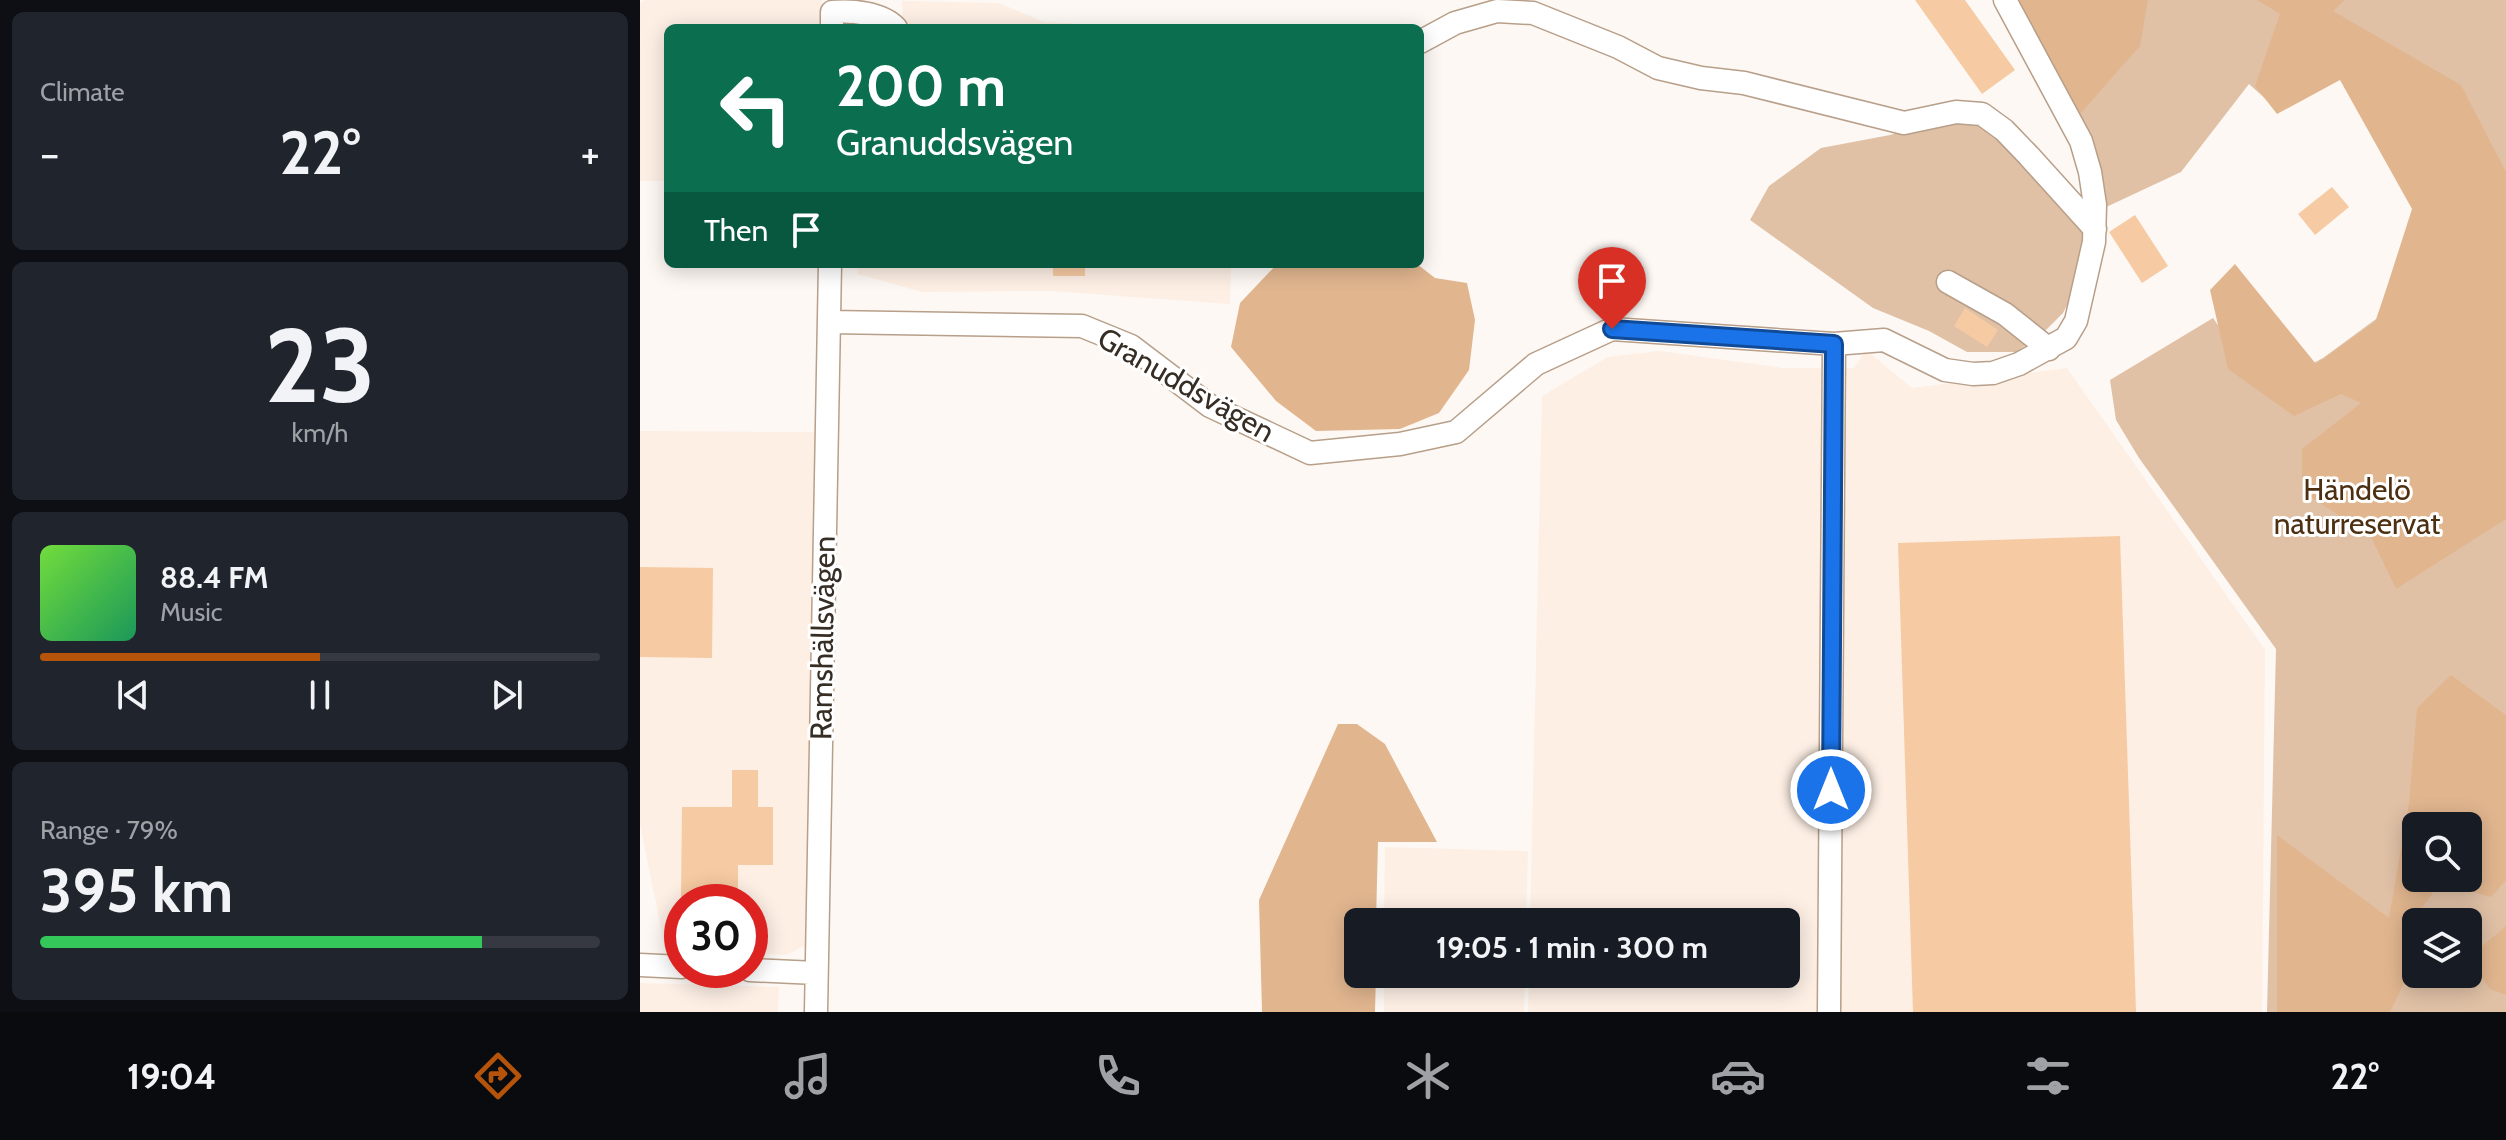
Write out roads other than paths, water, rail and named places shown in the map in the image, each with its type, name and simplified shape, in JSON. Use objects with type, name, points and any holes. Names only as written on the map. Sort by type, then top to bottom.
[{"type":"street","points":[[1948,282],[2058,343],[2076,321],[2083,296],[2095,229],[2090,172],[2081,141],[2005,0]]},
{"type":"street","points":[[832,24],[832,12],[845,11],[876,17],[892,24]]},
{"type":"street","points":[[1424,40],[1455,23],[1497,11],[1533,13],[1618,47],[1658,68],[1701,78],[1744,83],[1904,123],[1956,112],[1982,114],[2021,147],[2095,229]]},
{"type":"street","name":"Ramshällsvägen","points":[[816,1012],[830,268]]},
{"type":"street","name":"Granuddsvägen","points":[[829,322],[1082,326],[1131,346],[1210,406],[1310,453],[1400,444],[1456,432],[1536,364],[1612,329],[1834,344],[1884,340],[1945,370],[1973,374],[1993,373],[2019,364],[2058,343]]},
{"type":"street","points":[[1829,1012],[1834,344]]},
{"type":"street","points":[[640,965],[664,966]]},
{"type":"street","points":[[768,971],[816,973]]},
{"type":"park label","name":"Händelö naturreservat","points":[[2357,507]]}]
